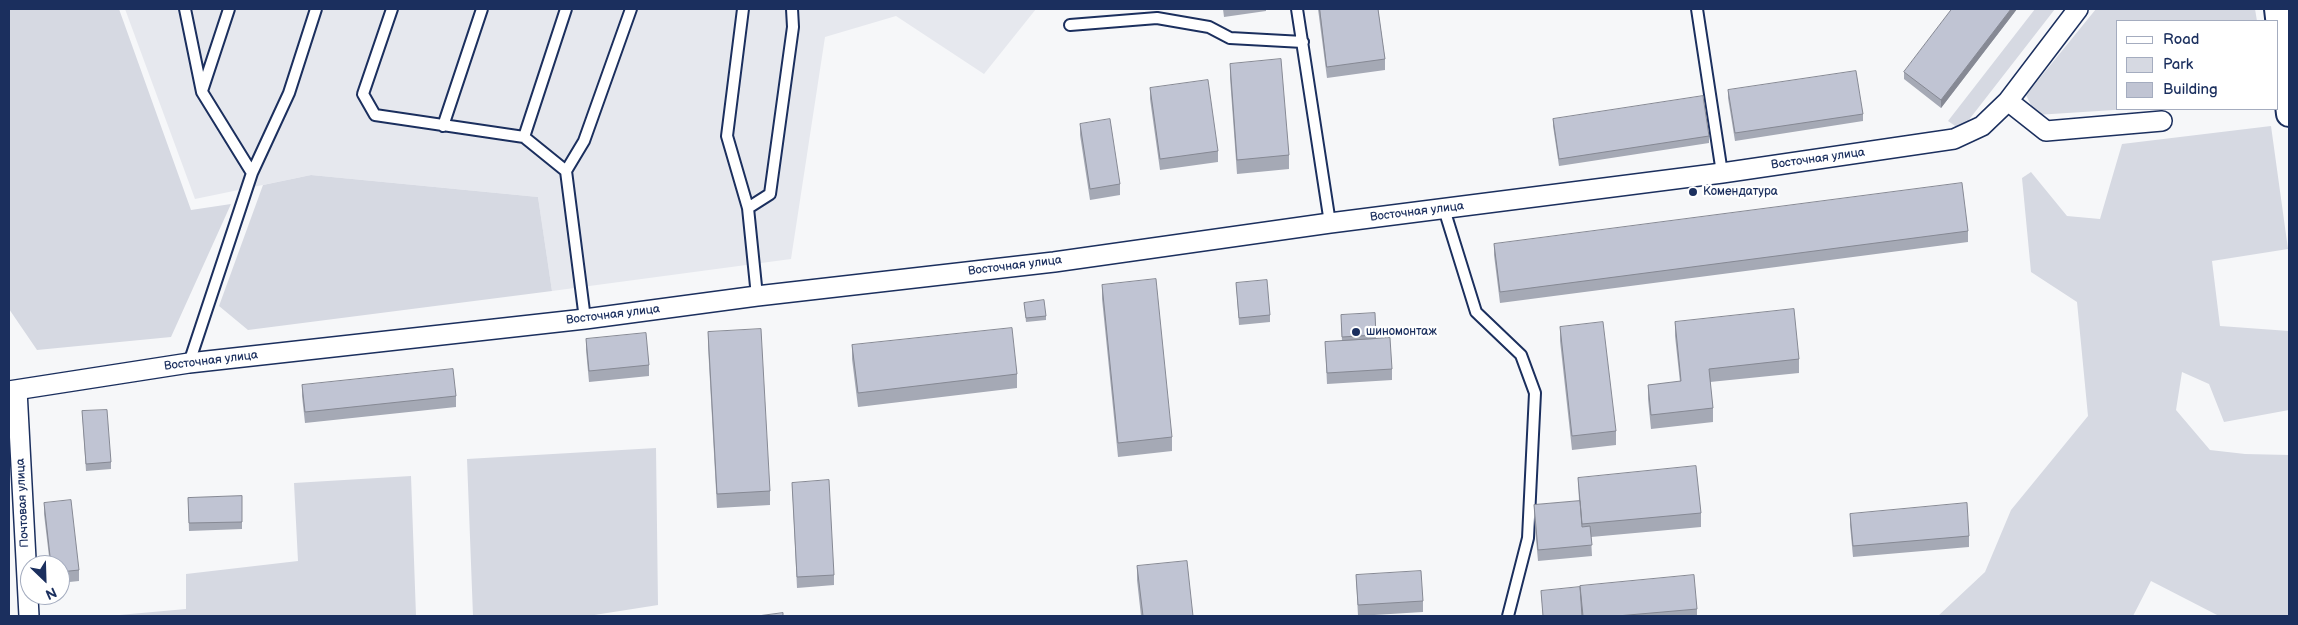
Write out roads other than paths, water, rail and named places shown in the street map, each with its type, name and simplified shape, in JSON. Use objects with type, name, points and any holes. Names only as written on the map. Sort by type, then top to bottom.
[{"type":"street","name":"Восточная улица","points":[[13,390],[189,363],[585,319],[757,296],[1054,262],[1330,223],[1722,173],[1954,139],[1982,126],[2008,100],[2078,9]]},
{"type":"street","points":[[2278,25],[2289,114]]},
{"type":"street","points":[[2008,100],[2046,131],[2162,121]]},
{"type":"street","name":"Почтовая улица","points":[[13,390],[29,616]]},
{"type":"lane","points":[[186,9],[202,92],[252,173]]},
{"type":"lane","points":[[202,92],[229,9]]},
{"type":"lane","points":[[189,363],[252,173],[290,93],[316,9]]},
{"type":"lane","points":[[392,9],[363,94],[375,115],[524,137],[566,171]]},
{"type":"lane","points":[[443,126],[482,9]]},
{"type":"lane","points":[[524,137],[566,9]]},
{"type":"lane","points":[[585,319],[566,171],[584,141],[631,9]]},
{"type":"lane","points":[[743,9],[727,136],[748,208],[757,296]]},
{"type":"lane","points":[[748,208],[770,194],[793,27],[792,9]]},
{"type":"lane","points":[[1297,9],[1330,223]]},
{"type":"lane","points":[[1697,9],[1706,97],[1722,173]]},
{"type":"lane","points":[[1070,25],[1157,18],[1209,27],[1230,38],[1303,42]]},
{"type":"lane","points":[[1444,209],[1476,312],[1520,355],[1535,393],[1528,538],[1508,616]]},
{"type":"place","name":"Комендатура","points":[[1693,192]]},
{"type":"place","name":"шиномонтаж","points":[[1356,332]]}]
